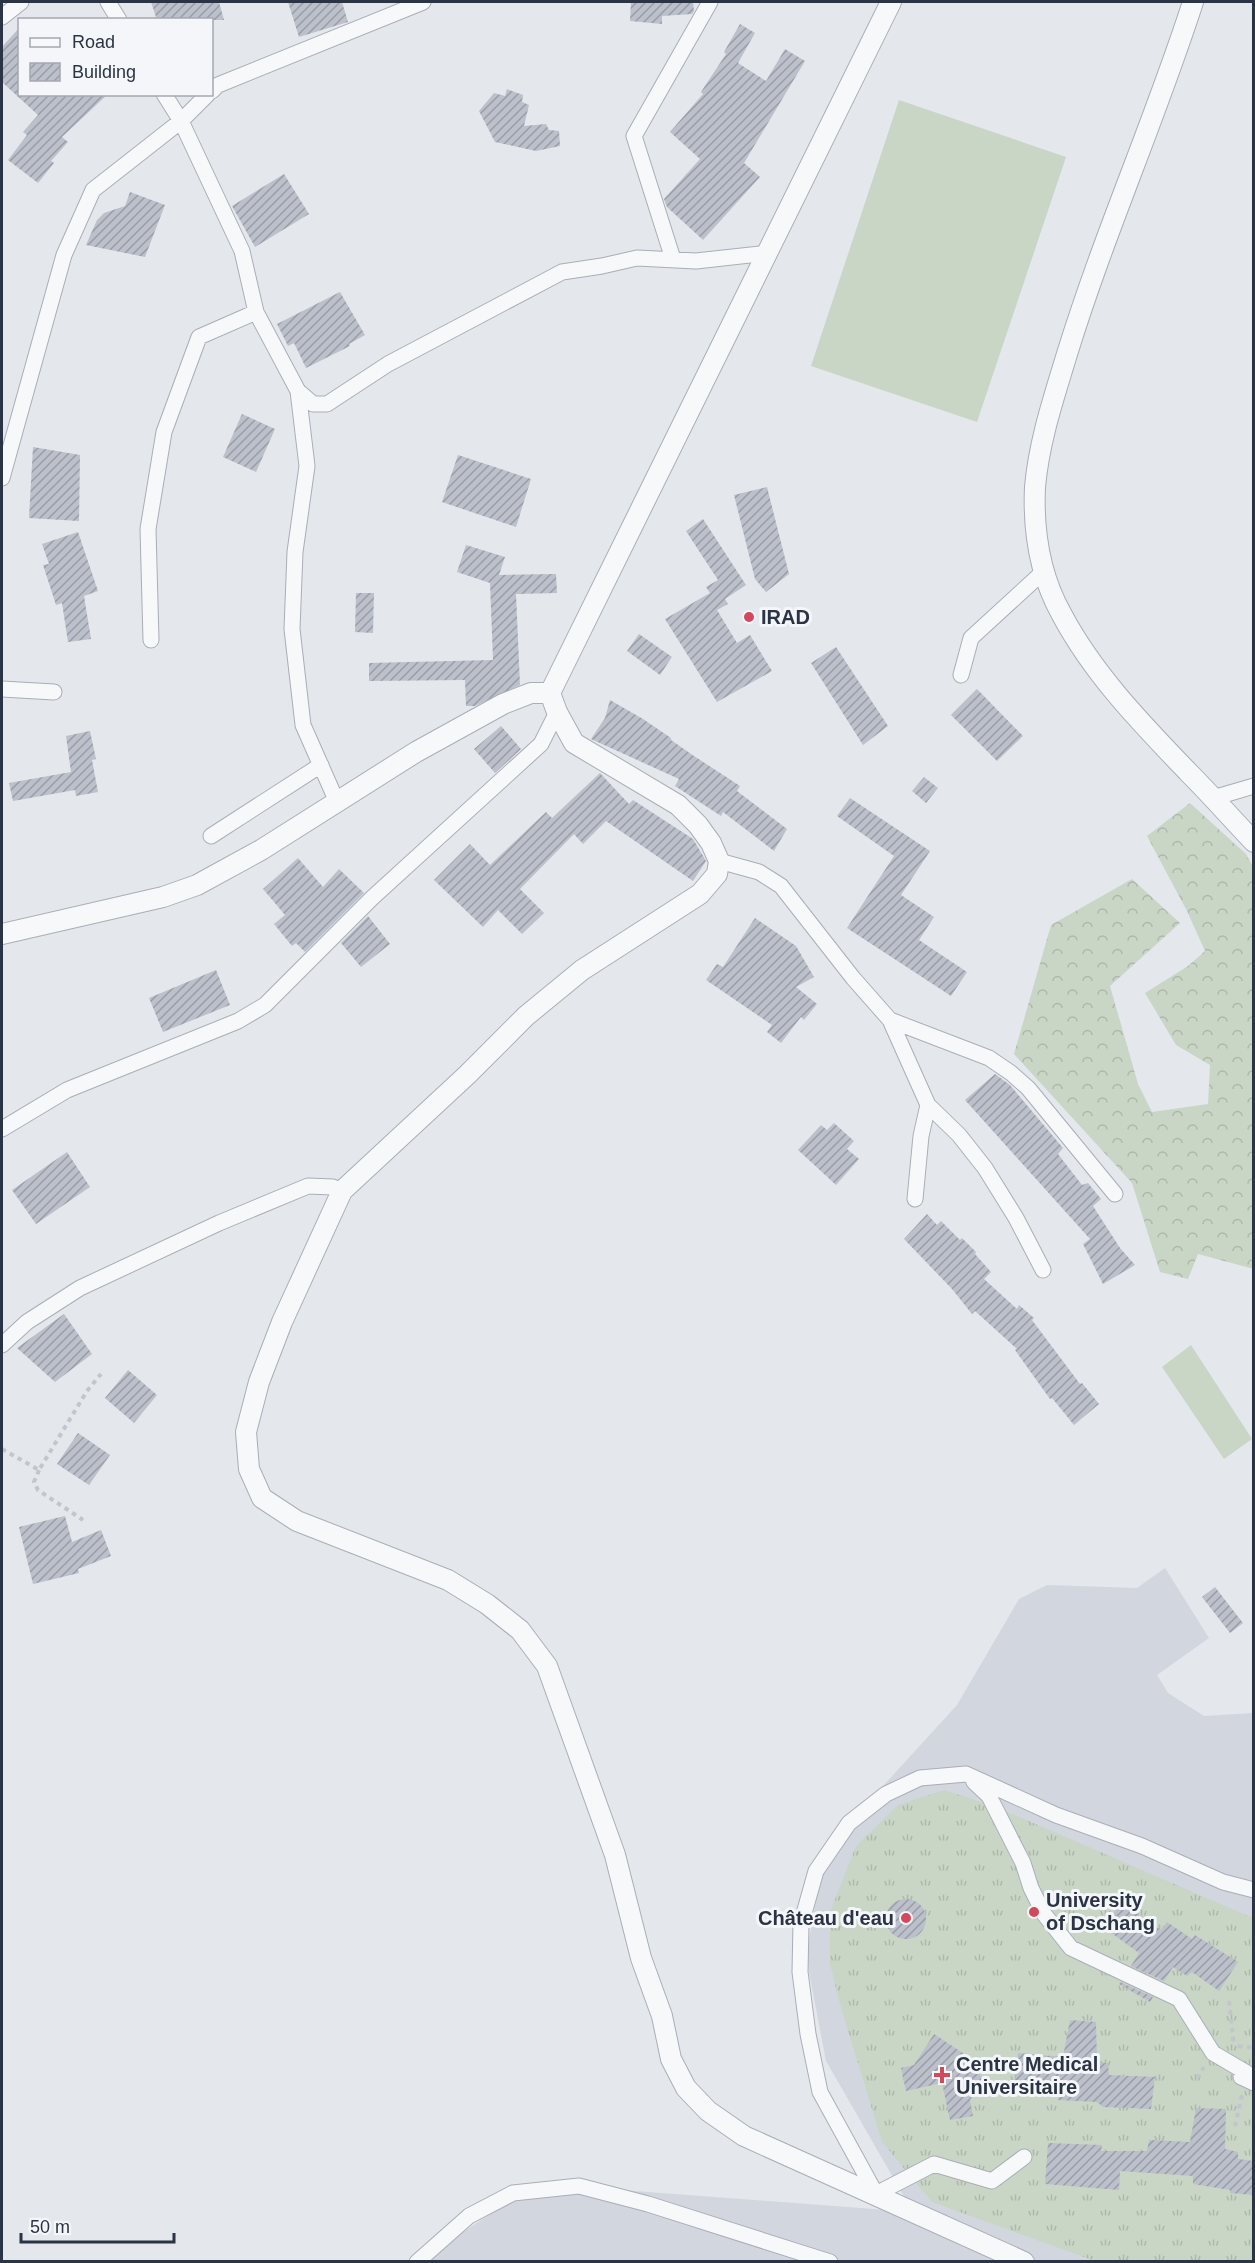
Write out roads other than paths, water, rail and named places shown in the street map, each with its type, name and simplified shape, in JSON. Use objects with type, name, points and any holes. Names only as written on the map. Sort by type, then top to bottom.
[{"type":"street","points":[[2,17],[21,2]]},
{"type":"street","points":[[108,2],[118,18]]},
{"type":"street","points":[[213,90],[218,85],[423,2]]},
{"type":"street","points":[[673,259],[634,136],[710,2]]},
{"type":"street","points":[[891,2],[550,693],[557,712],[574,743],[678,805],[698,825],[711,843],[719,861],[717,874],[700,894],[582,970],[526,1016],[467,1075],[342,1191],[282,1322],[259,1382],[246,1432],[249,1469],[262,1498],[297,1521],[448,1580],[520,1630],[547,1666],[615,1855],[641,1958],[662,2016],[670,2059],[686,2088],[708,2111],[744,2136],[1024,2262]]},
{"type":"street","points":[[1193,2],[1176,57],[1087,290],[1039,455],[1035,489],[1036,530],[1043,572],[1061,614],[1095,668],[1133,715],[1254,842]]},
{"type":"street","points":[[165,96],[180,121],[242,251],[256,312],[298,391],[308,466],[295,552],[292,629],[303,724],[338,802]]},
{"type":"street","points":[[2,478],[64,255],[93,190],[180,121],[207,96]]},
{"type":"street","points":[[298,391],[313,404],[327,404],[388,364],[562,272],[637,258],[696,261],[768,253]]},
{"type":"street","points":[[151,640],[148,529],[164,432],[199,337],[256,312]]},
{"type":"street","points":[[961,675],[970,638],[1043,572]]},
{"type":"street","points":[[2,689],[54,692]]},
{"type":"street","points":[[2,934],[142,902],[197,885],[261,850],[416,752],[503,704],[531,693],[550,693]]},
{"type":"street","points":[[2,1129],[67,1089],[238,1021],[265,1005],[372,898],[541,744],[557,712]]},
{"type":"street","points":[[211,836],[321,765]]},
{"type":"street","points":[[1213,798],[1254,786]]},
{"type":"street","points":[[719,861],[759,872],[781,886],[853,978],[890,1020],[928,1105],[959,1135],[985,1168],[1016,1218],[1043,1270]]},
{"type":"street","points":[[890,1020],[989,1058],[1011,1072],[1028,1089],[1115,1194]]},
{"type":"street","points":[[915,1199],[921,1136],[928,1105]]},
{"type":"street","points":[[2,1345],[27,1322],[80,1288],[219,1223],[308,1186],[333,1187],[342,1191]]},
{"type":"street","points":[[876,2194],[820,2092],[808,2034],[800,1972],[801,1924],[816,1871],[849,1823],[886,1794],[920,1778],[966,1774],[1056,1815],[1142,1846],[1223,1882],[1254,1890]]},
{"type":"street","points":[[966,1774],[989,1796],[1023,1863],[1031,1888],[1044,1914],[1071,1948],[1179,1999],[1213,2053],[1247,2073],[1241,2077],[1254,2083]]},
{"type":"street","points":[[876,2194],[934,2164],[992,2181],[1024,2157]]},
{"type":"street","points":[[417,2262],[469,2216],[513,2193],[579,2186],[648,2204],[830,2262]]},
{"type":"place","name":"IRAD","points":[[749,617]]},
{"type":"place","name":"University of Dschang","points":[[1034,1912]]},
{"type":"place","name":"Château d'eau","points":[[906,1918]]},
{"type":"place","name":"Centre Medical Universitaire","points":[[942,2075]]}]
